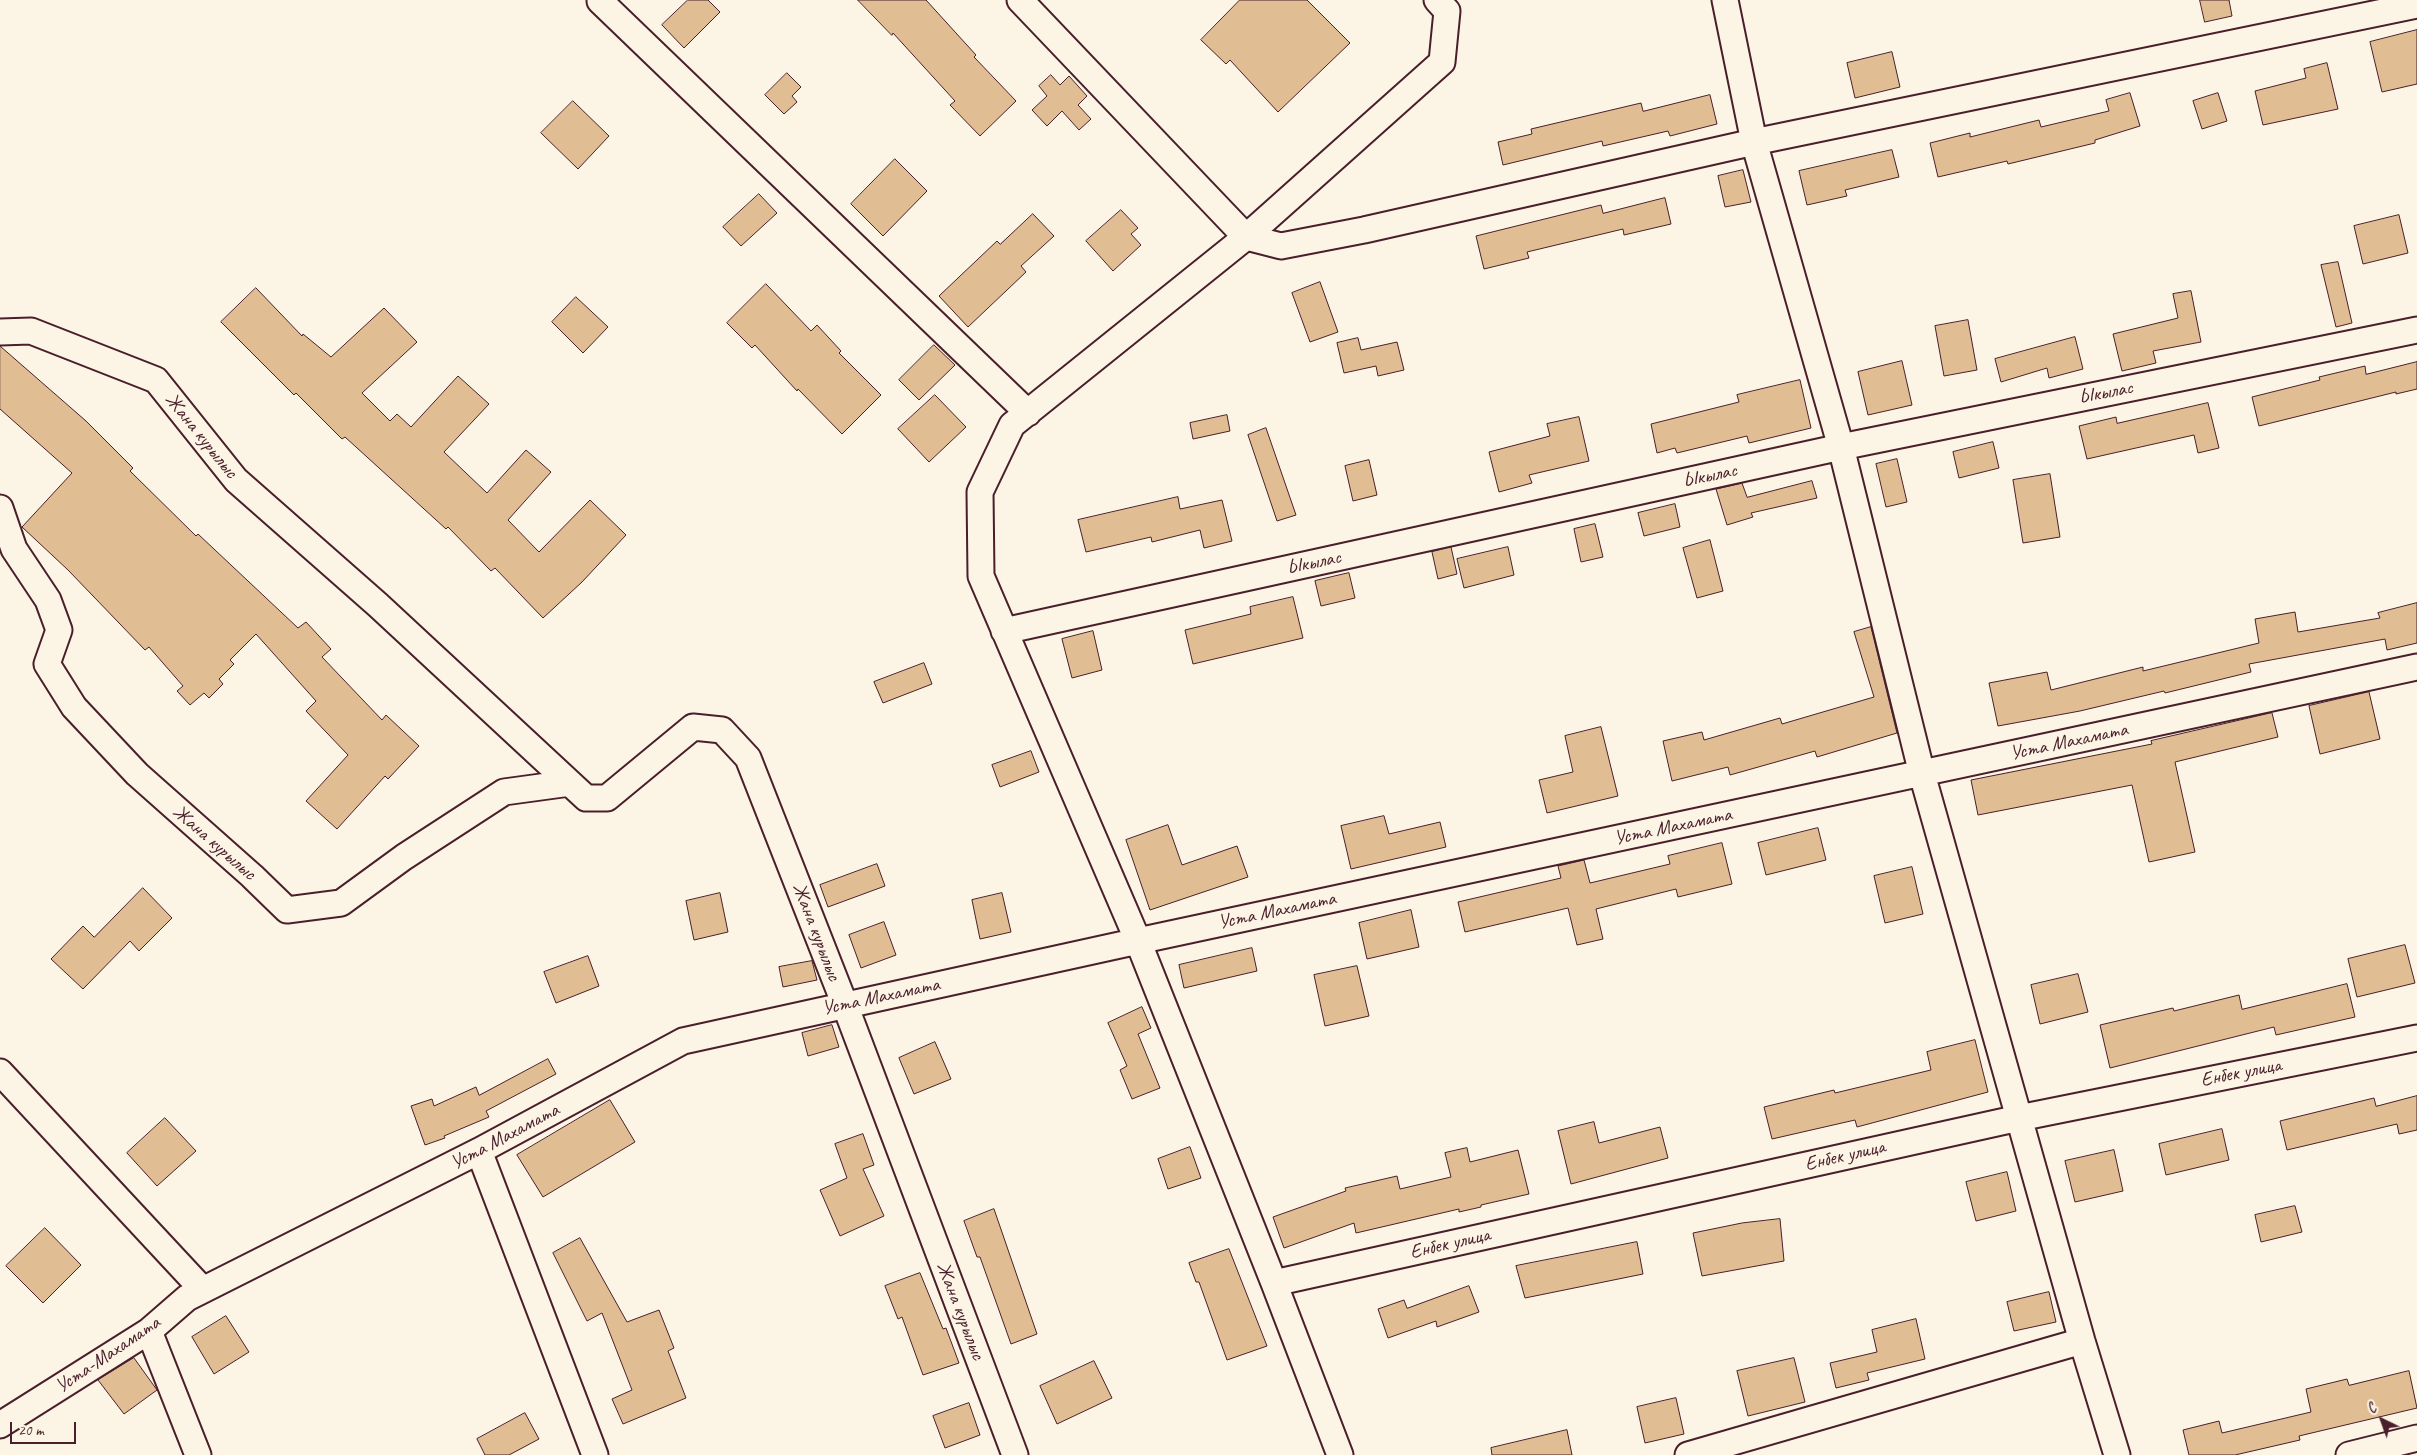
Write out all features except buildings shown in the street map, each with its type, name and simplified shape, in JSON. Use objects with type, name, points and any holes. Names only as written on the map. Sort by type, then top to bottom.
[{"type":"street","points":[[1020,0],[1246,237],[1282,246],[1374,228],[1754,142],[2417,5]]},
{"type":"street","points":[[1340,1455],[1138,941],[981,576],[980,492],[1012,425],[1246,237],[1442,62],[1447,11],[1437,0]]},
{"type":"street","points":[[1725,0],[1754,142],[1841,447],[1922,774],[2082,1341],[2117,1455]]},
{"type":"street","points":[[600,2],[1028,412]]},
{"type":"street","name":"Ыкылас","points":[[1004,632],[1841,447],[2417,330]]},
{"type":"street","name":"Жана курылыс","points":[[0,332],[31,331],[156,380],[236,480],[378,605],[586,798],[608,798],[693,727],[722,730],[748,758],[845,1005],[1015,1455]]},
{"type":"street","name":"Жана курылыс","points":[[0,508],[14,549],[48,600],[58,630],[47,664],[74,707],[137,774],[252,876],[287,910],[340,903],[404,857],[504,792],[570,783]]},
{"type":"street","name":"Уста Махамата","points":[[195,1294],[479,1151],[684,1041],[1138,941],[2417,667]]},
{"type":"street","name":"Енбек улица","points":[[1274,1283],[2020,1118],[2417,1038]]},
{"type":"street","points":[[0,1072],[195,1294]]},
{"type":"street","points":[[479,1151],[595,1455]]},
{"type":"street","name":"Уста-Махамата","points":[[0,1425],[149,1331],[195,1294]]},
{"type":"street","points":[[149,1331],[198,1455]]},
{"type":"street","points":[[1688,1455],[2082,1341]]},
{"type":"street","points":[[2349,1455],[2417,1438]]}]
